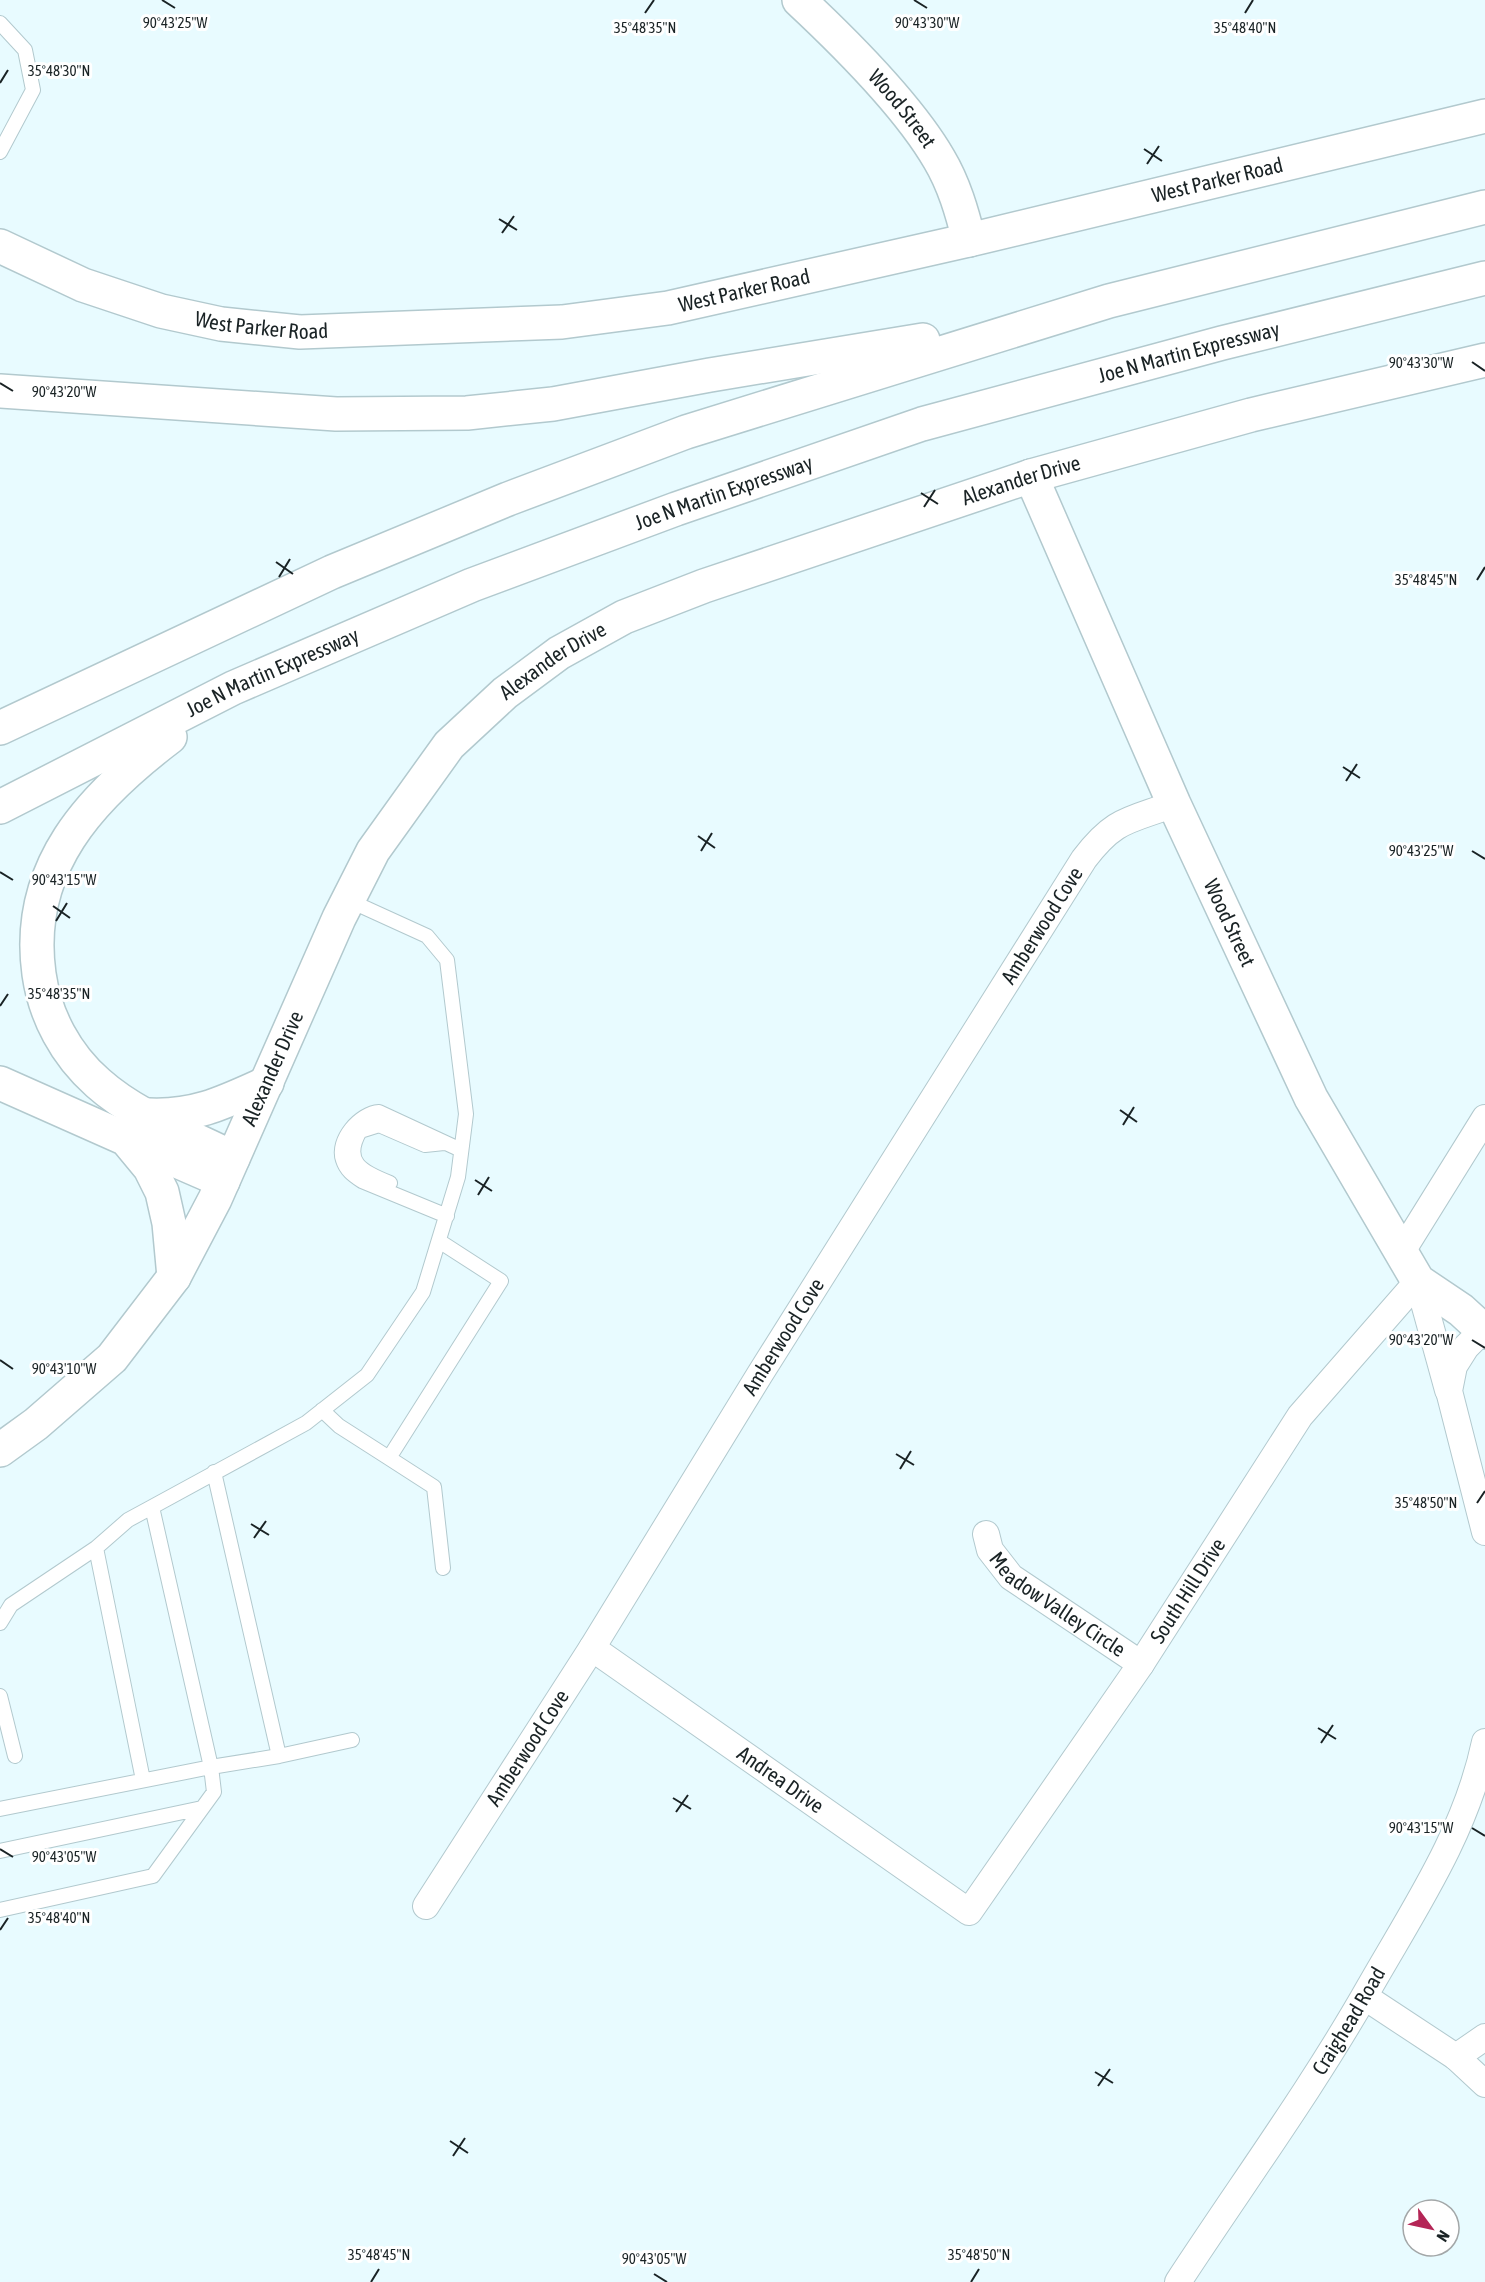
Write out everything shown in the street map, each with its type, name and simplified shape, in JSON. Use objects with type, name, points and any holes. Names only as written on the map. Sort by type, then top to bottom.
[{"type":"main road","name":"Wood Street","points":[[799,0],[859,59],[939,158],[960,204],[969,240]]},
{"type":"main road","name":"West Parker Road","points":[[0,246],[83,285],[161,311],[221,324],[300,332],[562,322],[657,309],[969,240],[1485,116]]},
{"type":"main road","points":[[0,728],[332,572],[508,499],[686,432],[1040,321],[1272,259],[1485,207]]},
{"type":"main road","name":"Joe N Martin Expressway","points":[[0,807],[233,688],[472,585],[676,509],[922,424],[1222,343],[1485,278]]},
{"type":"main road","points":[[0,391],[336,414],[467,413],[553,404],[710,375],[1040,321]]},
{"type":"main road","name":"Alexander Drive","points":[[0,1450],[36,1424],[112,1358],[174,1277],[228,1169],[348,900],[373,851],[449,745],[505,693],[559,653],[624,617],[704,586],[1032,476],[1251,416],[1485,360]]},
{"type":"main road","name":"Wood Street","points":[[1032,476],[1174,804],[1311,1098],[1418,1281],[1461,1310],[1484,1331]]},
{"type":"main road","points":[[228,1169],[149,1115],[129,1106],[97,1083],[75,1060],[50,1017],[41,987],[36,933],[42,897],[60,852],[94,804],[138,761],[233,688]]},
{"type":"main road","points":[[0,1083],[126,1139],[228,1169]]},
{"type":"main road","points":[[149,1115],[187,1114],[208,1109],[267,1083]]},
{"type":"main road","points":[[126,1139],[150,1168],[162,1192],[169,1223],[174,1277]]},
{"type":"street","name":"Amberwood Cove","points":[[426,1906],[592,1648],[760,1374],[1084,859],[1101,836],[1123,821],[1174,804]]},
{"type":"street","points":[[1401,1253],[1485,1118]]},
{"type":"street","points":[[1418,1281],[1485,1532]]},
{"type":"street","name":"South Hill Drive","points":[[969,1912],[1141,1664],[1300,1416],[1418,1281]]},
{"type":"street","points":[[1449,1391],[1454,1366],[1466,1347],[1484,1331]]},
{"type":"street","name":"Meadow Valley Circle","points":[[986,1534],[990,1550],[1011,1577],[1141,1664]]},
{"type":"street","name":"Andrea Drive","points":[[592,1648],[969,1912]]},
{"type":"street","name":"Craighead Road","points":[[1178,2282],[1317,2076],[1365,1997],[1441,1862],[1470,1795],[1485,1742]]},
{"type":"street","points":[[1365,1997],[1456,2057],[1485,2084]]},
{"type":"street","points":[[1456,2057],[1485,2037]]},
{"type":"lane","points":[[0,23],[25,50],[33,90],[0,152]]},
{"type":"lane","points":[[0,1623],[11,1605],[96,1548],[128,1521],[306,1423],[368,1375],[423,1292],[458,1177],[466,1114],[447,960],[427,936],[348,900]]},
{"type":"lane","points":[[447,1216],[362,1181],[350,1173],[342,1158],[343,1147],[357,1120],[369,1113],[379,1112],[461,1150]]},
{"type":"lane","points":[[389,1458],[501,1281],[439,1241]]},
{"type":"lane","points":[[322,1410],[339,1426],[434,1488],[443,1568]]},
{"type":"lane","points":[[214,1472],[279,1756]]},
{"type":"lane","points":[[0,1910],[153,1876],[214,1792],[211,1767],[152,1507]]},
{"type":"lane","points":[[96,1548],[143,1780]]},
{"type":"lane","points":[[0,1696],[15,1756]]},
{"type":"lane","points":[[0,1809],[352,1740]]},
{"type":"lane","points":[[0,1851],[202,1808]]}]
